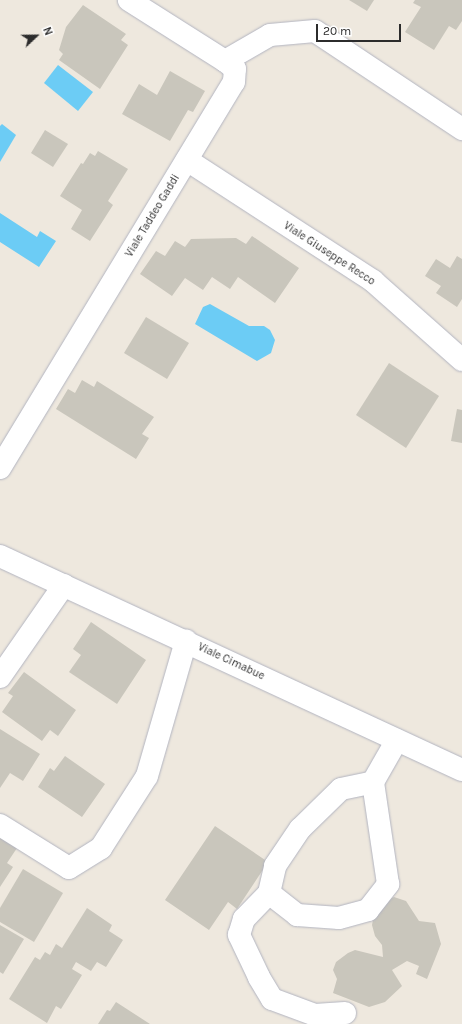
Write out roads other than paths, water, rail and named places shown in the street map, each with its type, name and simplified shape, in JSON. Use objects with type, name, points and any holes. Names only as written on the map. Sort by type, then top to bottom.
[{"type":"street","points":[[129,0],[226,61],[270,35],[315,31],[462,129]]},
{"type":"street","name":"Viale Taddeo Gaddi","points":[[0,468],[234,82],[235,69],[226,61]]},
{"type":"street","name":"Viale Giuseppe Recco","points":[[187,160],[373,282],[462,360]]},
{"type":"street","name":"Viale Cimabue","points":[[0,555],[462,770]]},
{"type":"street","points":[[0,677],[64,585]]},
{"type":"street","points":[[0,825],[69,868],[101,848],[147,776],[186,642]]},
{"type":"street","points":[[269,893],[297,915],[338,918],[368,910],[388,884],[373,782],[397,740]]},
{"type":"street","points":[[345,1013],[315,1015],[272,998],[259,977],[239,935],[244,919],[269,893],[275,866],[300,829],[341,789],[373,782]]},
{"type":"water","points":[[58,65],[93,92],[78,111],[44,83]]},
{"type":"water","points":[[2,124],[16,135],[0,162],[0,126]]},
{"type":"water","points":[[0,213],[37,237],[40,231],[56,241],[39,267],[0,242]]},
{"type":"water","points":[[210,304],[249,326],[264,326],[270,330],[275,340],[271,353],[257,361],[195,324],[203,307]]}]
